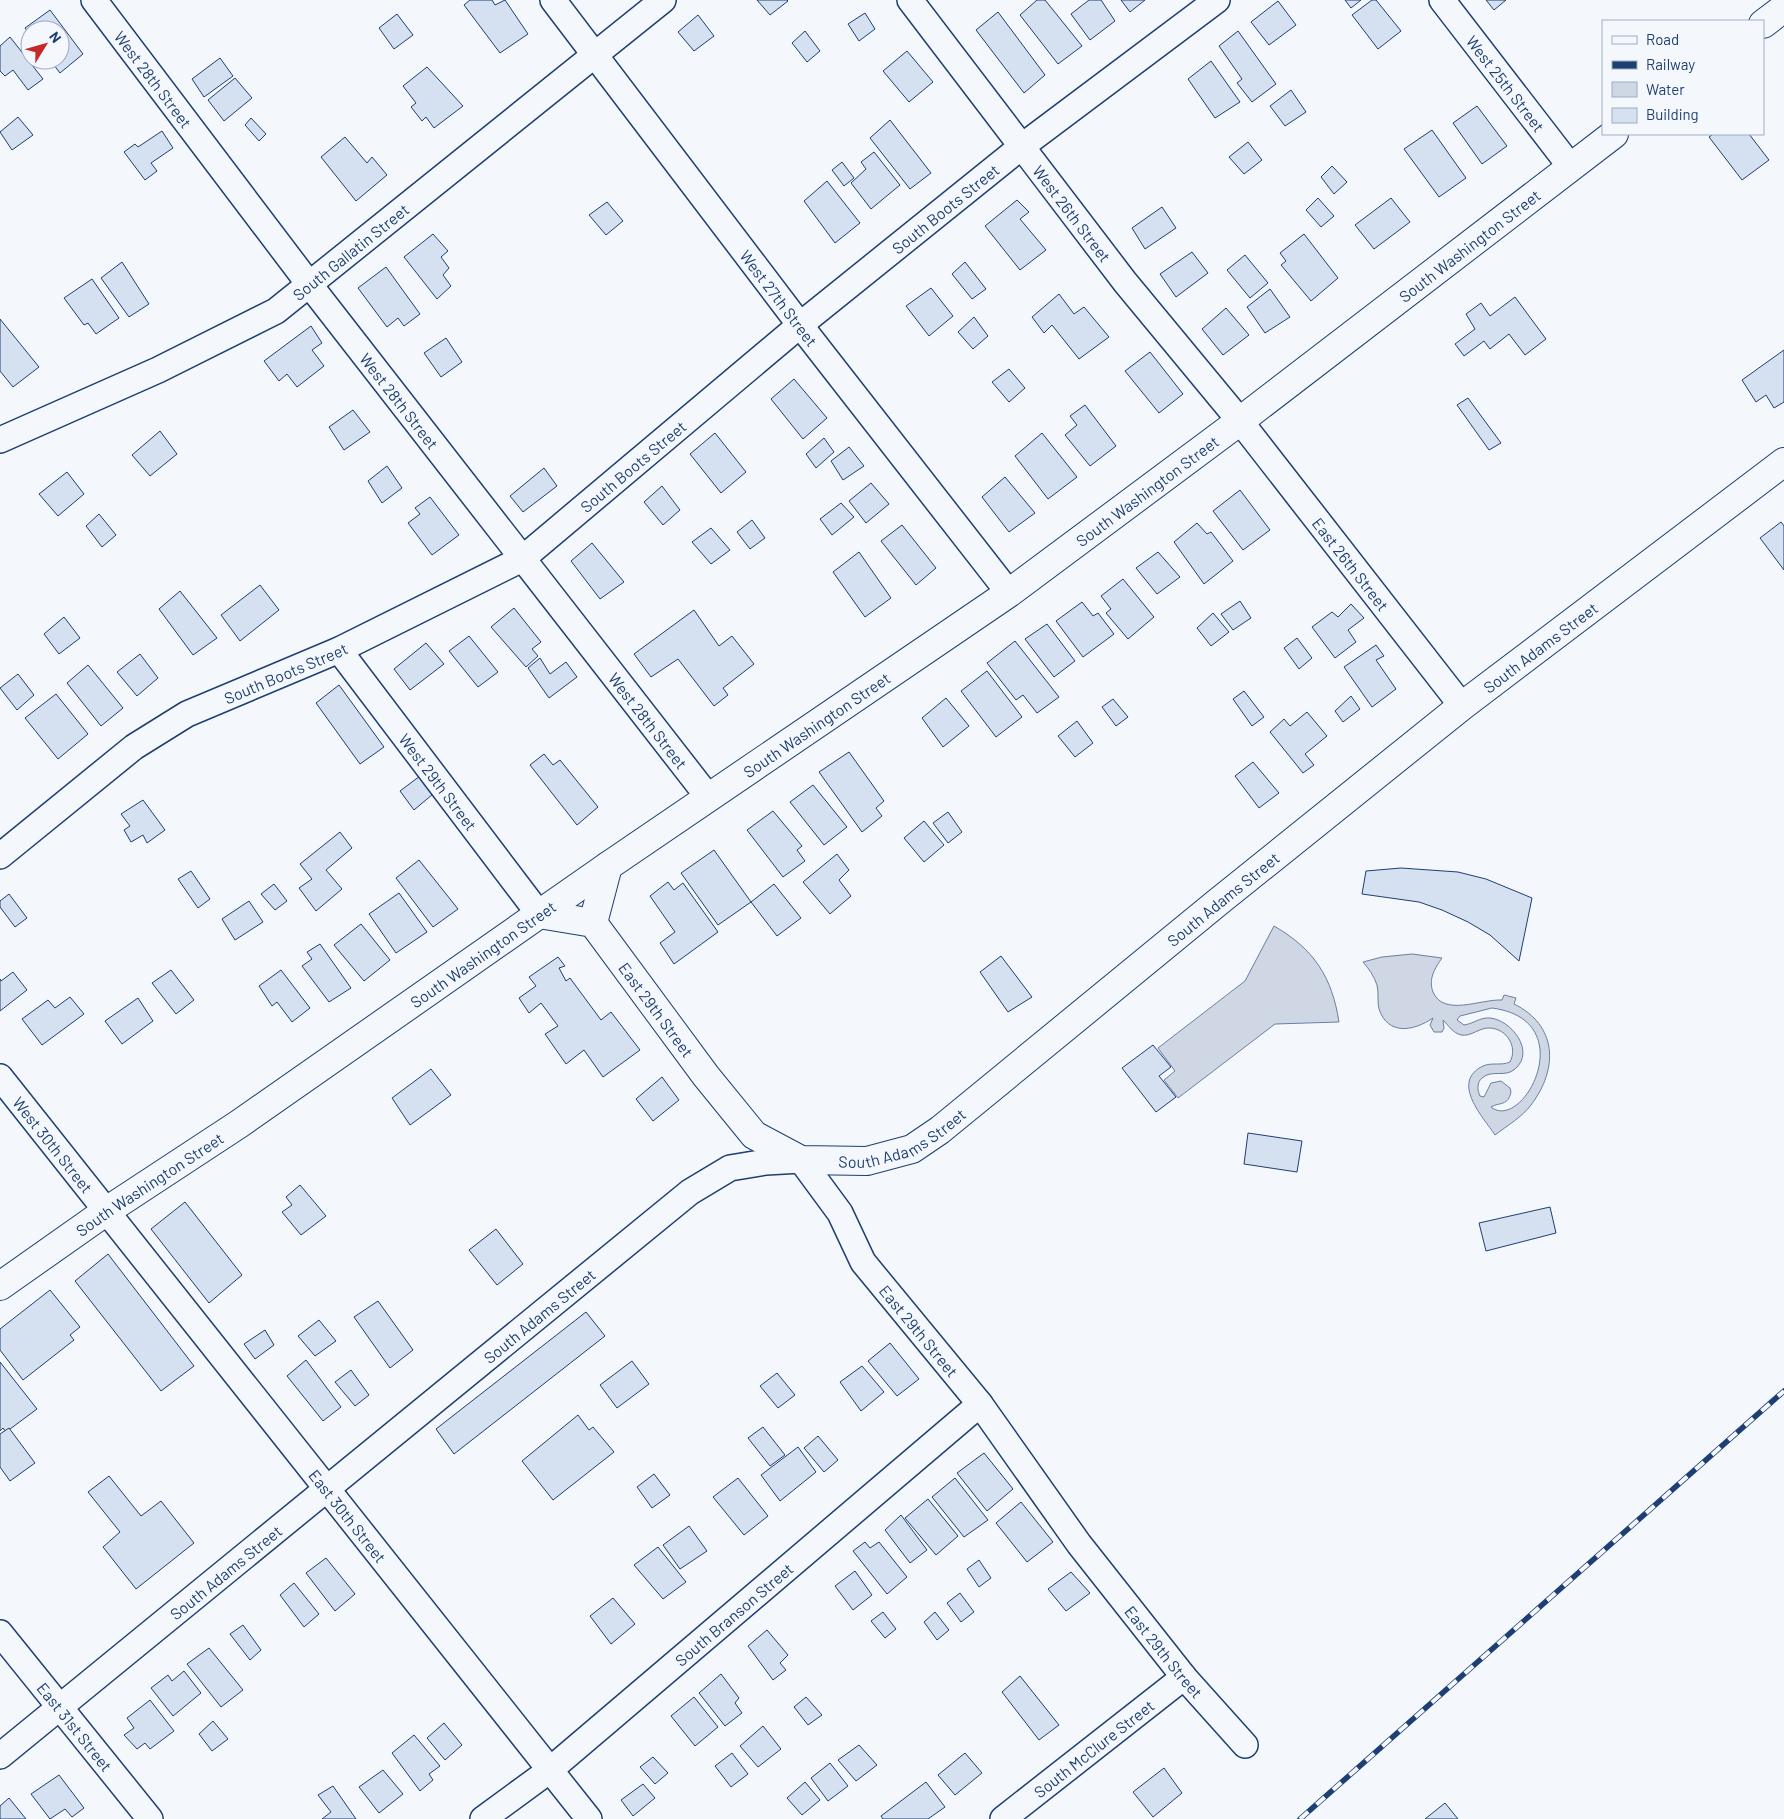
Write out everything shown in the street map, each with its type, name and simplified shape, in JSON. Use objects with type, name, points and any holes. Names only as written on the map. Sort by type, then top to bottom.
[{"type":"main road","points":[[1764,23],[1784,8]]},
{"type":"main road","name":"South Washington Street","points":[[0,1286],[108,1210],[239,1124],[608,866],[1009,593],[1240,421],[1613,135]]},
{"type":"main road","name":"South Adams Street","points":[[801,1160],[867,1161],[912,1148],[940,1130],[1218,902],[1462,706],[1784,462]]},
{"type":"main road","points":[[539,914],[593,923],[608,866]]},
{"type":"main road","name":"East 29th Street","points":[[593,923],[754,1135],[801,1160]]},
{"type":"street","name":"West 28th Street","points":[[94,0],[309,284],[709,798]]},
{"type":"street","name":"West 27th Street","points":[[553,0],[800,325],[1009,593]]},
{"type":"street","name":"South Gallatin Street","points":[[0,440],[158,370],[268,315],[663,0]]},
{"type":"street","name":"South Boots Street","points":[[0,856],[134,747],[187,714],[339,650],[522,558],[800,325],[1020,147],[1217,0]]},
{"type":"street","name":"West 25th Street","points":[[1442,0],[1570,166]]},
{"type":"street","name":"West 26th Street","points":[[917,3],[1020,147],[1125,282],[1240,421]]},
{"type":"street","name":"East 26th Street","points":[[1240,421],[1462,706]]},
{"type":"street","name":"West 29th Street","points":[[339,650],[539,914]]},
{"type":"street","name":"West 30th Street","points":[[0,1078],[108,1210]]},
{"type":"street","name":"East 29th Street","points":[[801,1160],[840,1213],[863,1262],[980,1404],[1079,1544],[1184,1677],[1245,1745]]},
{"type":"street","name":"South Adams Street","points":[[0,1756],[690,1192],[730,1168],[766,1162],[801,1160]]},
{"type":"street","name":"East 30th Street","points":[[108,1210],[326,1489],[589,1819]]},
{"type":"street","name":"South Branson Street","points":[[483,1819],[550,1770],[980,1404]]},
{"type":"street","name":"East 31st Street","points":[[0,1633],[150,1819]]},
{"type":"street","name":"South McClure Street","points":[[1003,1819],[1184,1677]]},
{"type":"water","points":[[1274,926],[1300,944],[1319,966],[1332,991],[1339,1022],[1275,1024],[1178,1098],[1164,1080],[1175,1071],[1158,1048],[1245,981]]},
{"type":"water","points":[[1412,954],[1442,958],[1435,970],[1431,983],[1433,992],[1445,1004],[1463,1005],[1502,1000],[1504,995],[1516,998],[1514,1004],[1539,1023],[1546,1035],[1549,1048],[1546,1077],[1531,1105],[1519,1117],[1495,1135],[1472,1100],[1469,1081],[1474,1073],[1483,1066],[1510,1062],[1513,1050],[1506,1035],[1496,1029],[1486,1028],[1468,1035],[1461,1035],[1453,1031],[1443,1020],[1444,1028],[1442,1032],[1434,1032],[1430,1025],[1433,1018],[1410,1028],[1395,1027],[1389,1024],[1383,1018],[1379,1009],[1376,982],[1363,962],[1382,957]],"holes":[[[1492,1008],[1519,1017],[1535,1032],[1540,1051],[1538,1072],[1529,1090],[1517,1104],[1504,1111],[1491,1107],[1506,1102],[1510,1096],[1510,1088],[1501,1081],[1491,1083],[1484,1097],[1480,1096],[1478,1084],[1486,1075],[1511,1072],[1521,1062],[1523,1054],[1522,1045],[1518,1037],[1506,1024],[1498,1020],[1486,1018],[1464,1025],[1457,1020],[1460,1016]]]},
{"type":"building","points":[[470,0],[492,0],[495,5],[505,0],[528,34],[500,53],[464,5]]},
{"type":"building","points":[[757,0],[787,0],[788,1],[770,15]]},
{"type":"building","points":[[1037,0],[1045,0],[1082,46],[1058,64],[1020,15]]},
{"type":"building","points":[[1089,0],[1101,0],[1115,21],[1090,40],[1071,14]]},
{"type":"building","points":[[1121,0],[1145,0],[1130,12]]},
{"type":"building","points":[[1345,0],[1361,0],[1351,8]]},
{"type":"building","points":[[1372,0],[1376,0],[1401,31],[1378,49],[1352,15]]},
{"type":"building","points":[[1486,0],[1506,0],[1494,10]]},
{"type":"building","points":[[1278,1],[1296,25],[1269,45],[1251,22]]},
{"type":"building","points":[[50,10],[58,20],[36,20]]},
{"type":"building","points":[[998,12],[1045,75],[1024,93],[976,30]]},
{"type":"building","points":[[865,13],[875,29],[859,41],[848,24]]},
{"type":"building","points":[[397,14],[413,35],[394,49],[379,28]]},
{"type":"building","points":[[698,15],[714,36],[694,51],[678,32]]},
{"type":"building","points":[[805,31],[820,51],[807,62],[792,43]]},
{"type":"building","points":[[1238,31],[1276,84],[1252,102],[1237,83],[1242,79],[1219,46]]},
{"type":"building","points":[[10,37],[20,50],[20,70],[36,70],[43,79],[28,90],[13,70],[5,76],[0,71],[0,46]]},
{"type":"building","points":[[70,37],[83,54],[70,65]]},
{"type":"building","points":[[907,51],[933,82],[909,102],[883,71]]},
{"type":"building","points":[[220,58],[233,76],[204,97],[192,79]]},
{"type":"building","points":[[1211,61],[1240,102],[1215,118],[1188,79]]},
{"type":"building","points":[[427,67],[463,106],[434,128],[426,117],[422,121],[411,107],[416,103],[403,86]]},
{"type":"building","points":[[235,78],[252,98],[224,121],[208,100]]},
{"type":"building","points":[[1291,90],[1306,112],[1285,126],[1270,106]]},
{"type":"building","points":[[1477,106],[1507,146],[1482,164],[1453,123]]},
{"type":"building","points":[[18,117],[33,135],[12,150],[0,132]]},
{"type":"building","points":[[251,118],[266,134],[259,141],[245,125]]},
{"type":"building","points":[[890,120],[931,173],[910,189],[870,138]]},
{"type":"building","points":[[1432,130],[1466,178],[1439,197],[1404,149]]},
{"type":"building","points":[[162,131],[173,148],[151,163],[157,171],[145,180],[124,152],[135,144],[138,147]]},
{"type":"building","points":[[1712,135],[1750,135],[1769,160],[1742,180],[1709,137]]},
{"type":"building","points":[[345,137],[367,163],[372,157],[387,175],[356,201],[321,157]]},
{"type":"building","points":[[1248,142],[1262,160],[1244,174],[1229,157]]},
{"type":"building","points":[[874,152],[900,185],[871,209],[851,183],[866,169],[861,162]]},
{"type":"building","points":[[842,162],[854,178],[844,186],[832,170]]},
{"type":"building","points":[[1332,166],[1347,182],[1334,194],[1321,177]]},
{"type":"building","points":[[827,181],[860,223],[835,243],[804,201]]},
{"type":"building","points":[[1318,198],[1334,216],[1321,227],[1306,210]]},
{"type":"building","points":[[1391,198],[1410,222],[1374,249],[1355,225]]},
{"type":"building","points":[[1017,200],[1029,212],[1020,219],[1046,250],[1020,270],[985,226]]},
{"type":"building","points":[[607,202],[623,221],[606,235],[589,215]]},
{"type":"building","points":[[1162,207],[1176,228],[1145,249],[1132,228]]},
{"type":"building","points":[[433,234],[448,251],[441,257],[449,268],[443,275],[451,286],[437,299],[404,257]]},
{"type":"building","points":[[1304,234],[1338,278],[1311,301],[1281,265],[1286,261],[1280,253]]},
{"type":"building","points":[[1192,252],[1208,273],[1176,297],[1160,274]]},
{"type":"building","points":[[1245,255],[1268,283],[1250,298],[1227,270]]},
{"type":"building","points":[[122,262],[149,304],[129,317],[101,278]]},
{"type":"building","points":[[965,262],[986,289],[972,299],[952,274]]},
{"type":"building","points":[[386,267],[420,314],[404,326],[398,318],[387,327],[358,288]]},
{"type":"building","points":[[92,279],[119,318],[96,334],[88,323],[84,325],[64,298]]},
{"type":"building","points":[[931,288],[953,316],[929,336],[906,306]]},
{"type":"building","points":[[1270,289],[1290,317],[1265,333],[1247,307]]},
{"type":"building","points":[[1059,294],[1074,314],[1084,307],[1109,337],[1079,359],[1052,325],[1044,333],[1032,317]]},
{"type":"building","points":[[1515,297],[1546,339],[1525,355],[1509,334],[1490,349],[1484,341],[1464,356],[1455,344],[1475,329],[1466,314],[1481,303],[1490,316]]},
{"type":"building","points":[[1226,308],[1249,335],[1223,355],[1202,329]]},
{"type":"building","points":[[974,317],[988,336],[973,349],[958,332]]},
{"type":"building","points":[[0,319],[39,367],[13,387],[0,371]]},
{"type":"building","points":[[311,326],[322,343],[312,350],[324,366],[297,387],[287,374],[279,381],[264,361]]},
{"type":"building","points":[[446,338],[462,362],[441,377],[424,353]]},
{"type":"building","points":[[1784,350],[1784,402],[1774,408],[1766,395],[1756,402],[1742,380]]},
{"type":"building","points":[[1150,352],[1183,394],[1159,413],[1125,371]]},
{"type":"building","points":[[1009,369],[1025,388],[1009,402],[992,382]]},
{"type":"building","points":[[794,379],[827,418],[803,439],[771,399]]},
{"type":"building","points":[[1468,398],[1501,443],[1489,450],[1457,405]]},
{"type":"building","points":[[1085,405],[1116,446],[1090,466],[1065,435],[1077,425],[1070,416]]},
{"type":"building","points":[[353,410],[370,432],[344,450],[329,427]]},
{"type":"building","points":[[160,431],[177,454],[150,476],[132,455]]},
{"type":"building","points":[[715,433],[746,472],[721,493],[690,454]]},
{"type":"building","points":[[1042,433],[1077,477],[1048,499],[1015,456]]},
{"type":"building","points":[[824,438],[834,452],[816,468],[806,454]]},
{"type":"building","points":[[849,447],[864,466],[843,480],[831,461]]},
{"type":"building","points":[[387,466],[402,488],[382,503],[368,481]]},
{"type":"building","points":[[544,468],[557,486],[523,512],[510,496]]},
{"type":"building","points":[[67,472],[84,494],[58,516],[39,494]]},
{"type":"building","points":[[1005,477],[1035,513],[1009,532],[982,497]]},
{"type":"building","points":[[871,483],[889,504],[866,523],[849,501]]},
{"type":"building","points":[[662,486],[680,510],[663,525],[644,502]]},
{"type":"building","points":[[1240,490],[1270,530],[1243,550],[1213,511]]},
{"type":"building","points":[[430,497],[459,535],[432,555],[408,523],[420,514],[415,508]]},
{"type":"building","points":[[841,503],[854,517],[832,535],[820,519]]},
{"type":"building","points":[[99,514],[116,535],[102,547],[86,526]]},
{"type":"building","points":[[752,520],[765,538],[750,549],[737,532]]},
{"type":"building","points":[[1781,522],[1784,526],[1784,570],[1760,538]]},
{"type":"building","points":[[1197,523],[1207,534],[1211,532],[1233,561],[1204,584],[1174,542]]},
{"type":"building","points":[[902,525],[936,568],[916,585],[881,541]]},
{"type":"building","points":[[711,528],[730,550],[711,564],[692,542]]},
{"type":"building","points":[[592,543],[624,582],[600,599],[571,561]]},
{"type":"building","points":[[859,552],[891,598],[865,617],[833,572]]},
{"type":"building","points":[[1158,552],[1180,577],[1157,594],[1136,568]]},
{"type":"building","points":[[1123,579],[1154,617],[1128,639],[1106,613],[1111,609],[1101,596]]},
{"type":"building","points":[[260,585],[279,610],[240,641],[221,615]]},
{"type":"building","points":[[180,591],[217,638],[193,655],[159,609]]},
{"type":"building","points":[[1240,601],[1251,618],[1233,630],[1221,614]]},
{"type":"building","points":[[1082,602],[1093,616],[1098,613],[1114,634],[1083,657],[1056,621]]},
{"type":"building","points":[[1351,604],[1364,618],[1348,630],[1356,642],[1335,658],[1312,627],[1332,612],[1338,617]]},
{"type":"building","points":[[514,608],[541,642],[532,649],[538,656],[526,667],[491,627]]},
{"type":"building","points":[[694,610],[719,646],[732,636],[754,664],[723,688],[728,695],[714,706],[678,659],[651,677],[634,654]]},
{"type":"building","points":[[1213,613],[1229,632],[1211,646],[1197,628]]},
{"type":"building","points":[[64,617],[80,638],[59,654],[44,634]]},
{"type":"building","points":[[1047,624],[1075,661],[1054,677],[1025,639]]},
{"type":"building","points":[[469,636],[498,672],[478,687],[449,651]]},
{"type":"building","points":[[1297,638],[1312,658],[1299,669],[1284,648]]},
{"type":"building","points":[[1015,641],[1059,697],[1037,713],[1023,695],[1016,700],[987,663]]},
{"type":"building","points":[[426,643],[444,664],[410,690],[394,669]]},
{"type":"building","points":[[1376,645],[1384,656],[1376,660],[1396,689],[1372,707],[1344,667]]},
{"type":"building","points":[[140,654],[158,678],[137,696],[117,672]]},
{"type":"building","points":[[540,658],[550,674],[566,662],[577,677],[549,698],[528,668]]},
{"type":"building","points":[[88,665],[123,708],[101,726],[67,683]]},
{"type":"building","points":[[987,671],[1022,717],[996,737],[961,691]]},
{"type":"building","points":[[18,674],[34,695],[17,710],[0,688]]},
{"type":"building","points":[[339,685],[384,747],[360,764],[316,703]]},
{"type":"building","points":[[1244,691],[1264,717],[1252,726],[1233,699]]},
{"type":"building","points":[[56,694],[88,734],[58,759],[25,718]]},
{"type":"building","points":[[1351,696],[1360,709],[1343,722],[1335,711]]},
{"type":"building","points":[[946,698],[969,726],[943,747],[922,718]]},
{"type":"building","points":[[1113,699],[1128,717],[1116,726],[1102,707]]},
{"type":"building","points":[[1307,712],[1327,736],[1305,754],[1314,765],[1303,773],[1270,732],[1284,719],[1290,726]]},
{"type":"building","points":[[1077,721],[1093,743],[1075,757],[1058,736]]},
{"type":"building","points":[[849,752],[884,801],[876,808],[882,816],[862,832],[819,772]]},
{"type":"building","points":[[544,754],[553,765],[560,760],[598,807],[577,825],[530,765]]},
{"type":"building","points":[[1253,762],[1279,793],[1259,808],[1235,776]]},
{"type":"building","points":[[420,776],[433,794],[414,810],[400,791]]},
{"type":"building","points":[[813,785],[847,827],[824,845],[790,802]]},
{"type":"building","points":[[143,800],[165,830],[147,843],[143,835],[131,842],[124,830],[130,826],[121,814]]},
{"type":"building","points":[[773,811],[802,846],[797,850],[805,861],[783,877],[747,830]]},
{"type":"building","points":[[948,812],[962,832],[948,843],[933,823]]},
{"type":"building","points":[[924,821],[944,845],[924,862],[904,838]]},
{"type":"building","points":[[340,832],[352,848],[326,870],[342,889],[316,911],[299,888],[312,879],[300,864]]},
{"type":"building","points":[[714,850],[751,902],[718,925],[681,873]]},
{"type":"building","points":[[837,854],[849,870],[839,880],[851,896],[830,914],[803,882]]},
{"type":"building","points":[[419,860],[458,909],[433,927],[396,878]]},
{"type":"building","points":[[1401,868],[1458,872],[1486,879],[1532,898],[1519,961],[1490,935],[1442,910],[1419,902],[1362,894],[1366,871]]},
{"type":"building","points":[[191,871],[210,899],[198,908],[178,879]]},
{"type":"building","points":[[668,882],[674,890],[683,883],[718,932],[674,964],[660,943],[675,932],[650,896]]},
{"type":"building","points":[[274,884],[287,901],[275,910],[261,894]]},
{"type":"building","points":[[774,884],[801,918],[777,936],[751,902]]},
{"type":"building","points":[[399,893],[427,932],[396,953],[369,914]]},
{"type":"building","points":[[9,894],[27,918],[15,927],[0,907],[0,901]]},
{"type":"building","points":[[249,901],[263,922],[235,940],[222,919]]},
{"type":"building","points":[[361,924],[390,960],[364,981],[334,945]]},
{"type":"building","points":[[320,944],[351,988],[329,1002],[302,966],[312,959],[307,952]]},
{"type":"building","points":[[1001,956],[1032,997],[1008,1012],[980,972]]},
{"type":"building","points":[[558,957],[565,966],[559,968],[566,981],[570,978],[601,1020],[611,1012],[640,1050],[603,1077],[584,1050],[566,1064],[545,1034],[558,1026],[541,1003],[529,1013],[519,998],[536,986],[529,977]]},
{"type":"building","points":[[171,970],[194,1000],[176,1014],[152,983]]},
{"type":"building","points":[[281,970],[310,1008],[292,1022],[277,1002],[272,1006],[259,986]]},
{"type":"building","points":[[13,972],[27,990],[0,1011],[0,979],[1,981]]},
{"type":"building","points":[[70,997],[84,1014],[42,1045],[22,1019],[48,1000],[55,1008]]},
{"type":"building","points":[[138,998],[153,1021],[122,1044],[105,1021]]},
{"type":"building","points":[[1153,1045],[1171,1067],[1159,1076],[1176,1097],[1156,1112],[1122,1068]]},
{"type":"building","points":[[431,1069],[451,1095],[410,1125],[392,1098]]},
{"type":"building","points":[[662,1077],[679,1100],[653,1121],[636,1099]]},
{"type":"building","points":[[1248,1133],[1302,1141],[1297,1172],[1244,1164]]},
{"type":"building","points":[[300,1185],[326,1216],[301,1235],[282,1212],[292,1205],[286,1197]]},
{"type":"building","points":[[185,1202],[242,1275],[209,1303],[151,1229]]},
{"type":"building","points":[[1550,1207],[1556,1233],[1486,1251],[1479,1223]]},
{"type":"building","points":[[496,1229],[523,1264],[497,1285],[469,1250]]},
{"type":"building","points":[[108,1254],[194,1366],[161,1391],[75,1281]]},
{"type":"building","points":[[50,1290],[80,1327],[70,1335],[74,1340],[23,1380],[0,1350],[0,1329]]},
{"type":"building","points":[[378,1301],[413,1350],[390,1368],[354,1317]]},
{"type":"building","points":[[586,1312],[605,1336],[454,1454],[436,1429]]},
{"type":"building","points":[[319,1320],[336,1341],[315,1356],[298,1336]]},
{"type":"building","points":[[265,1330],[274,1345],[255,1359],[244,1344]]},
{"type":"building","points":[[890,1343],[919,1379],[897,1396],[868,1361]]},
{"type":"building","points":[[306,1360],[341,1407],[323,1421],[287,1376]]},
{"type":"building","points":[[632,1361],[649,1384],[617,1408],[600,1385]]},
{"type":"building","points":[[0,1362],[37,1409],[6,1432],[3,1428],[0,1431]]},
{"type":"building","points":[[862,1366],[884,1392],[861,1411],[840,1382]]},
{"type":"building","points":[[351,1370],[369,1395],[355,1406],[335,1382]]},
{"type":"building","points":[[777,1373],[795,1395],[778,1408],[760,1386]]},
{"type":"building","points":[[578,1415],[589,1430],[593,1427],[614,1452],[553,1500],[522,1461]]},
{"type":"building","points":[[763,1427],[785,1455],[770,1466],[748,1438]]},
{"type":"building","points":[[9,1428],[35,1463],[10,1481],[0,1467],[0,1434]]},
{"type":"building","points":[[818,1436],[838,1460],[824,1472],[804,1448]]},
{"type":"building","points":[[798,1447],[816,1472],[780,1501],[761,1475]]},
{"type":"building","points":[[984,1453],[1013,1489],[987,1511],[957,1473]]},
{"type":"building","points":[[654,1474],[670,1495],[652,1508],[637,1487]]},
{"type":"building","points":[[109,1476],[141,1516],[161,1501],[194,1543],[136,1589],[103,1547],[120,1532],[88,1492]]},
{"type":"building","points":[[738,1478],[768,1516],[744,1535],[713,1497]]},
{"type":"building","points":[[955,1478],[988,1520],[964,1537],[932,1497]]},
{"type":"building","points":[[928,1499],[958,1536],[936,1555],[905,1518]]},
{"type":"building","points":[[1021,1502],[1053,1542],[1027,1562],[996,1523]]},
{"type":"building","points":[[901,1515],[927,1550],[910,1563],[885,1530]]},
{"type":"building","points":[[689,1526],[707,1551],[680,1569],[663,1545]]},
{"type":"building","points":[[865,1542],[870,1548],[879,1542],[907,1577],[887,1594],[853,1551]]},
{"type":"building","points":[[658,1547],[686,1582],[663,1599],[634,1565]]},
{"type":"building","points":[[326,1558],[355,1594],[335,1611],[306,1573]]},
{"type":"building","points":[[979,1560],[991,1578],[979,1587],[967,1569]]},
{"type":"building","points":[[855,1571],[872,1595],[853,1610],[835,1586]]},
{"type":"building","points":[[1071,1572],[1090,1593],[1066,1611],[1048,1589]]},
{"type":"building","points":[[294,1583],[319,1614],[304,1627],[280,1595]]},
{"type":"building","points":[[960,1593],[974,1612],[961,1622],[947,1603]]},
{"type":"building","points":[[613,1598],[635,1624],[611,1644],[590,1616]]},
{"type":"building","points":[[883,1612],[896,1629],[885,1638],[871,1621]]},
{"type":"building","points":[[935,1612],[949,1630],[937,1640],[924,1622]]},
{"type":"building","points":[[243,1625],[261,1650],[250,1660],[230,1634]]},
{"type":"building","points":[[767,1630],[788,1655],[780,1663],[786,1670],[773,1680],[748,1646]]},
{"type":"building","points":[[209,1648],[243,1690],[221,1707],[187,1664]]},
{"type":"building","points":[[184,1671],[201,1693],[173,1716],[151,1688],[168,1675],[172,1681]]},
{"type":"building","points":[[721,1674],[739,1698],[735,1703],[742,1713],[725,1726],[699,1693]]},
{"type":"building","points":[[1020,1676],[1059,1725],[1039,1740],[1002,1692]]},
{"type":"building","points":[[694,1697],[718,1727],[695,1746],[671,1716]]},
{"type":"building","points":[[806,1697],[822,1715],[808,1725],[794,1707]]},
{"type":"building","points":[[150,1700],[174,1731],[150,1749],[145,1743],[137,1749],[124,1735],[134,1728],[127,1718]]},
{"type":"building","points":[[213,1721],[228,1739],[212,1751],[199,1734]]},
{"type":"building","points":[[444,1723],[462,1745],[445,1760],[427,1738]]},
{"type":"building","points":[[763,1726],[781,1749],[758,1767],[740,1746]]},
{"type":"building","points":[[414,1735],[440,1766],[429,1774],[433,1780],[420,1791],[392,1753]]},
{"type":"building","points":[[859,1745],[877,1765],[856,1781],[838,1760]]},
{"type":"building","points":[[732,1753],[748,1774],[731,1787],[715,1766]]},
{"type":"building","points":[[965,1753],[982,1773],[955,1795],[938,1775]]},
{"type":"building","points":[[653,1757],[668,1773],[655,1784],[640,1767]]},
{"type":"building","points":[[830,1763],[848,1786],[828,1801],[811,1778]]},
{"type":"building","points":[[1164,1768],[1182,1793],[1153,1817],[1133,1792]]},
{"type":"building","points":[[383,1770],[403,1794],[379,1813],[359,1787]]},
{"type":"building","points":[[59,1775],[84,1808],[72,1817],[65,1809],[50,1819],[31,1794]]},
{"type":"building","points":[[805,1782],[820,1800],[802,1815],[787,1798]]},
{"type":"building","points":[[926,1782],[945,1807],[928,1819],[883,1819],[881,1816]]},
{"type":"building","points":[[643,1784],[655,1798],[633,1816],[621,1800]]},
{"type":"building","points":[[333,1786],[356,1819],[322,1819],[331,1812],[318,1795]]},
{"type":"building","points":[[9,1798],[26,1819],[0,1819],[0,1806]]},
{"type":"building","points":[[1445,1803],[1458,1819],[1425,1819]]},
{"type":"railway","points":[[1300,1819],[1784,1391]]}]
